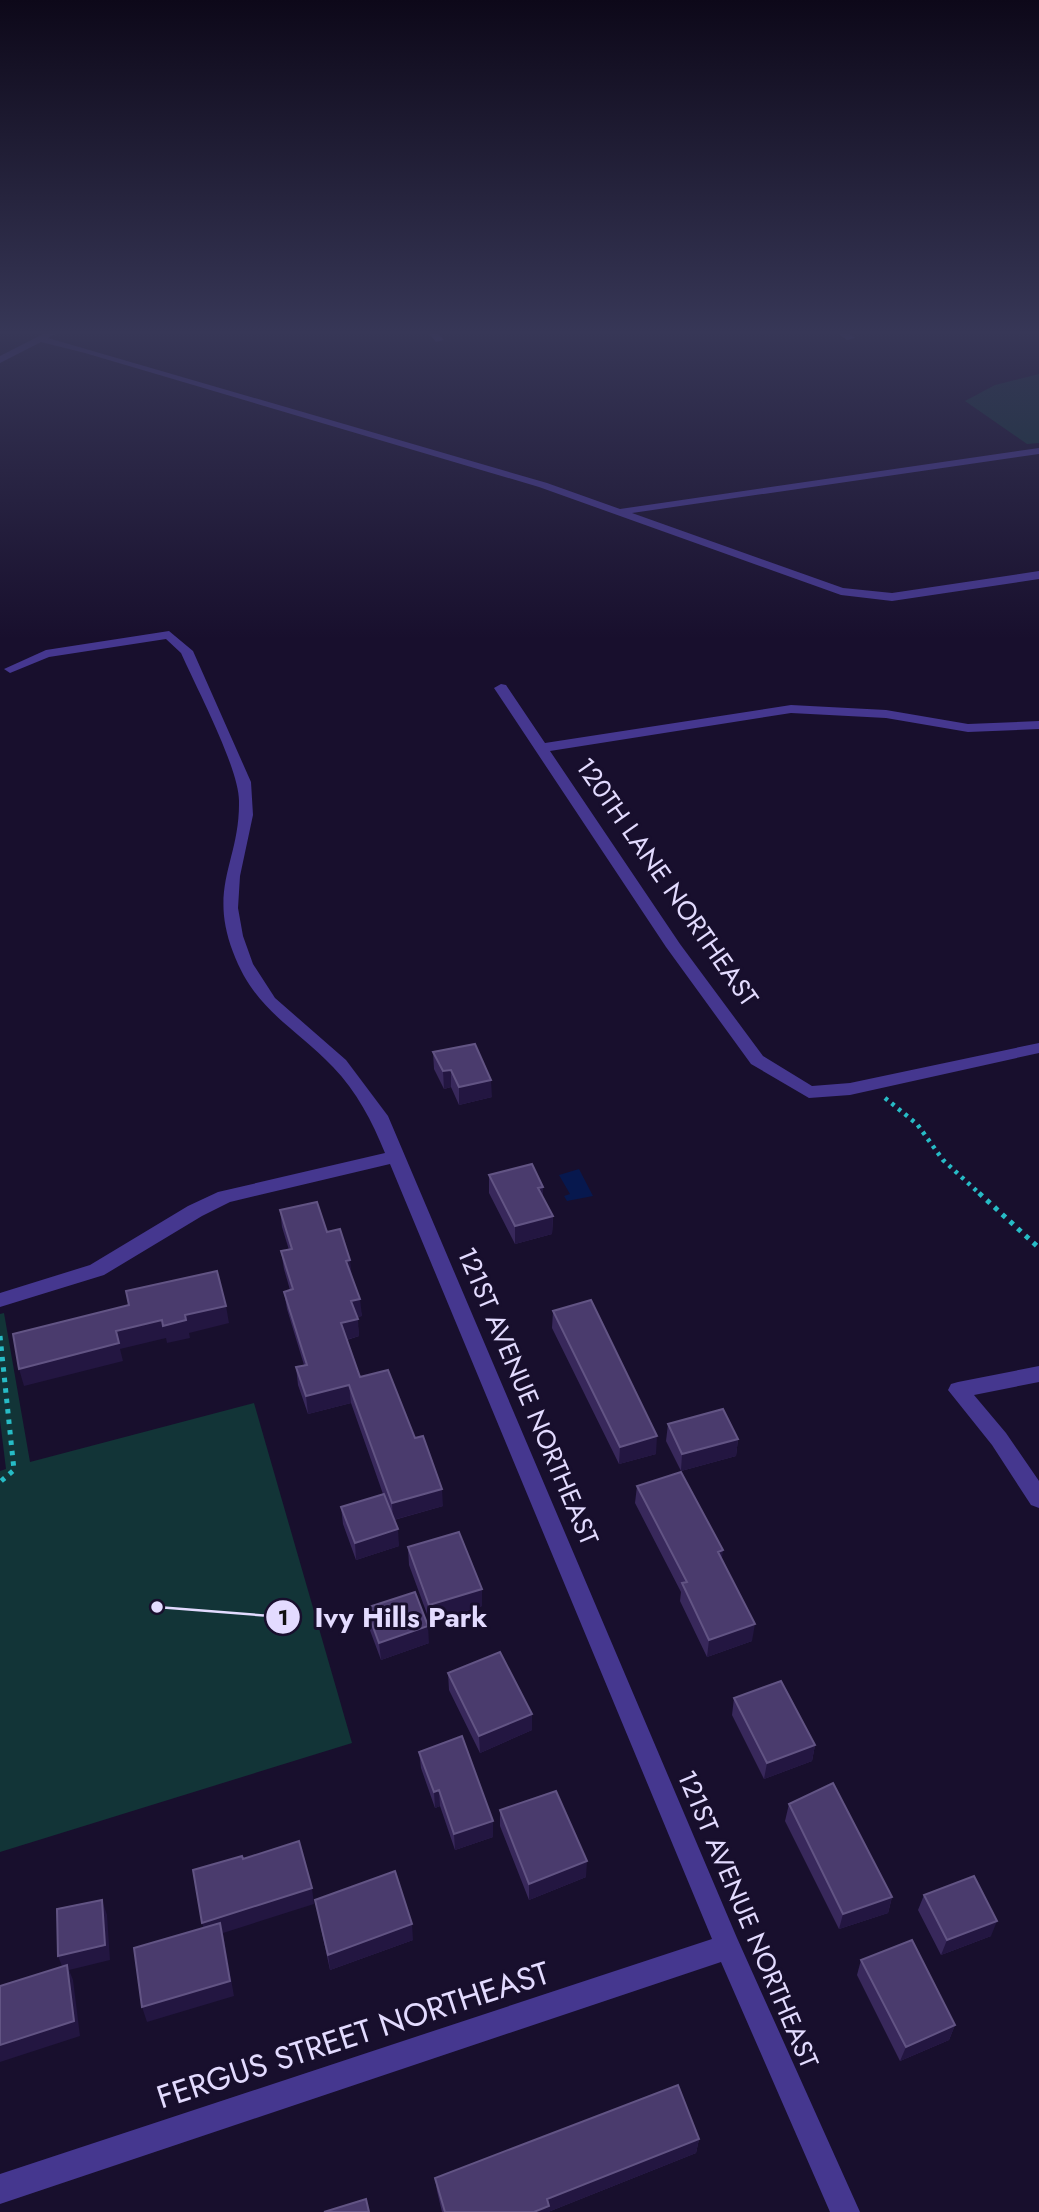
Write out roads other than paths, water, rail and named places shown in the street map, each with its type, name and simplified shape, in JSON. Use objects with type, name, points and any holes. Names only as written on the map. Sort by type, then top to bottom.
[{"type":"street","points":[[366,433],[479,466],[620,512],[841,591],[892,597],[1039,575]]},
{"type":"street","points":[[620,512],[1039,451]]},
{"type":"street","name":"121ST AVENUE NORTHEAST","points":[[10,669],[46,653],[169,635],[187,651],[246,791],[247,822],[231,879],[230,904],[234,932],[245,963],[258,988],[277,1010],[340,1063],[379,1116],[728,1947],[845,2212]]},
{"type":"street","name":"120TH LANE NORTHEAST","points":[[500,688],[674,947],[757,1060],[809,1092],[850,1089],[1039,1048]]},
{"type":"street","points":[[541,748],[791,709],[886,714],[968,728],[1039,726]]},
{"type":"street","points":[[0,1300],[97,1270],[195,1211],[225,1197],[397,1156]]},
{"type":"street","points":[[1039,1374],[958,1390],[999,1439],[1039,1499]]},
{"type":"street","name":"FERGUS STREET NORTHEAST","points":[[0,2189],[728,1947]]},
{"type":"place","name":"Ivy Hills Park","points":[[157,1607]]}]
